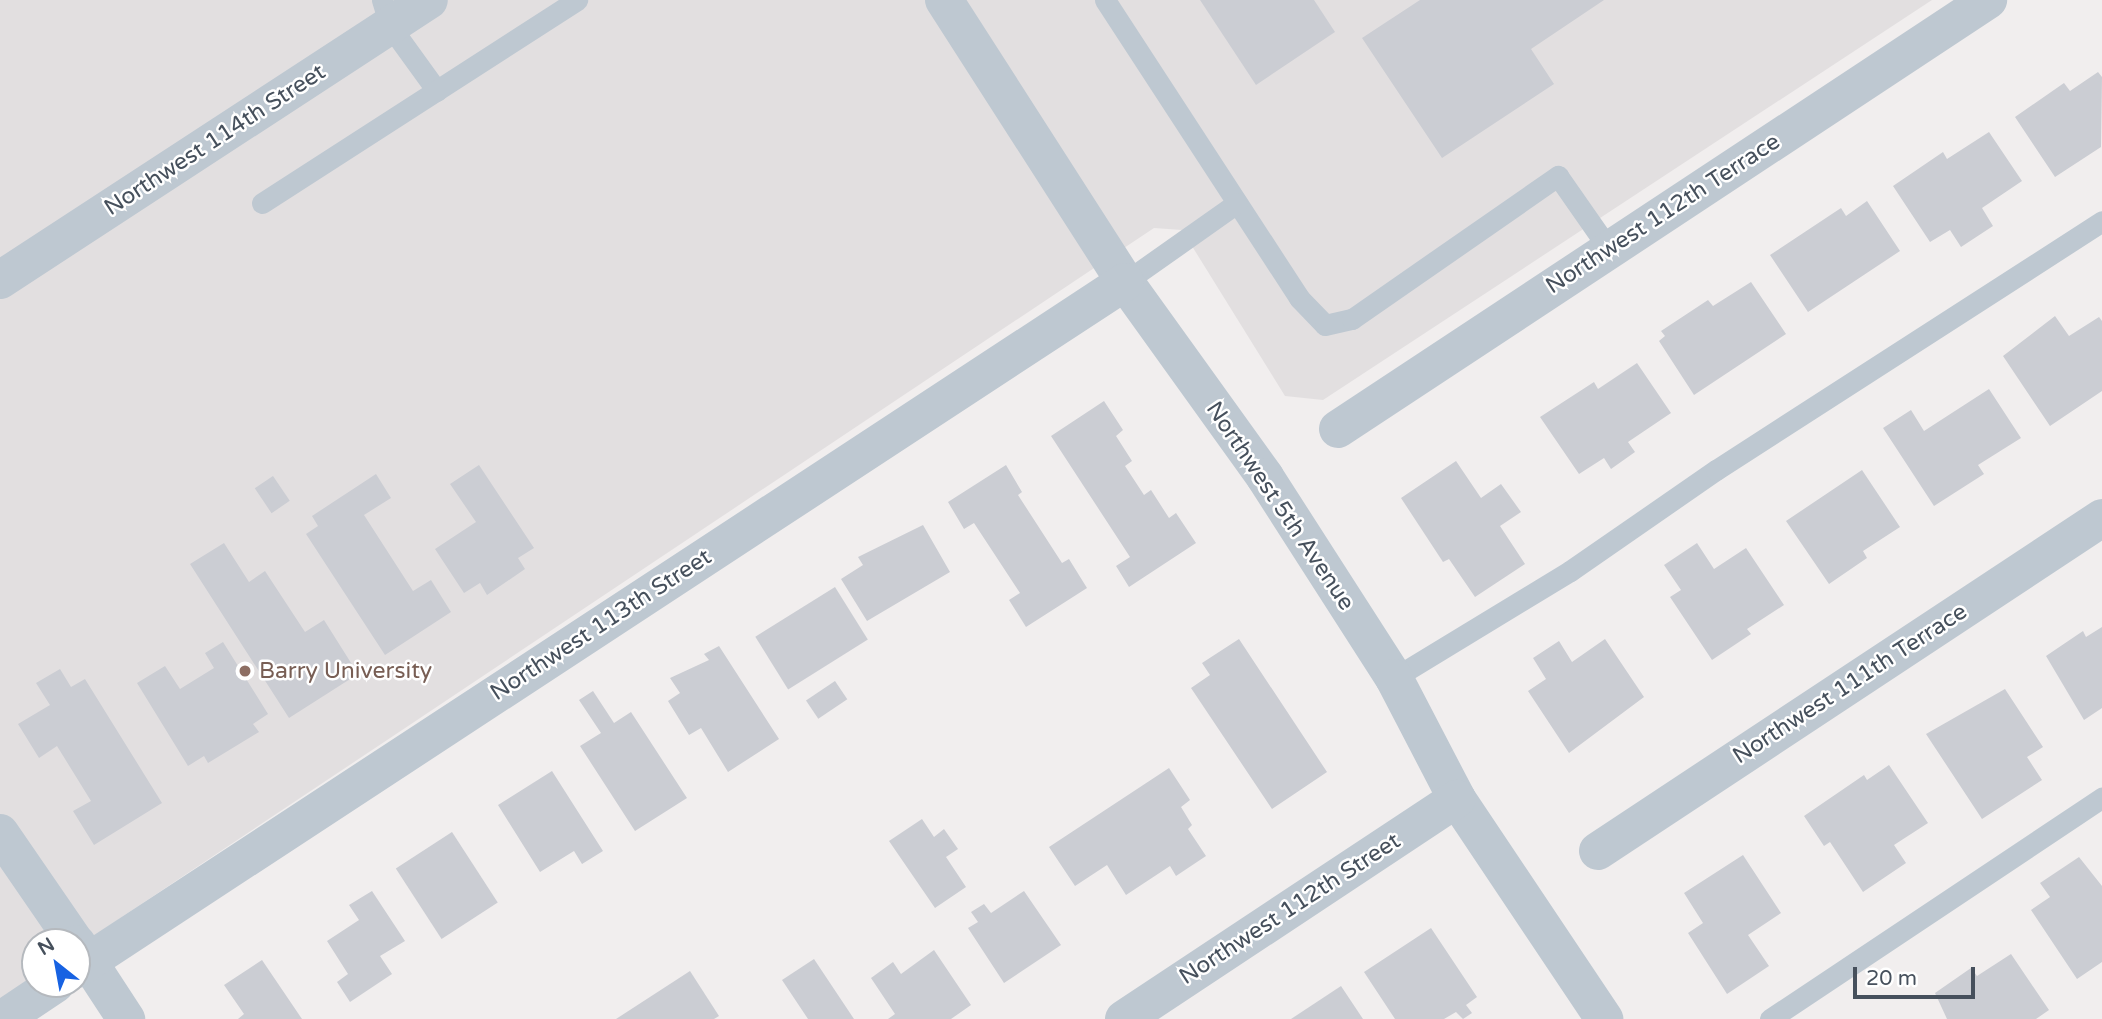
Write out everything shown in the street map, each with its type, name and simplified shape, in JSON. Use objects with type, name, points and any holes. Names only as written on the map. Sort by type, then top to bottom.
[{"type":"street","name":"Northwest 114th Street","points":[[0,280],[386,13],[429,0]]},
{"type":"street","name":"Northwest 5th Avenue","points":[[944,0],[1125,282],[1265,477],[1394,678],[1457,799],[1604,1019]]},
{"type":"street","name":"Northwest 112th Terrace","points":[[1338,429],[1988,0]]},
{"type":"street","name":"Northwest 113th Street","points":[[91,946],[1125,282]]},
{"type":"street","name":"Northwest 111th Terrace","points":[[1598,851],[2102,518]]},
{"type":"street","name":"Northwest 112th Street","points":[[1124,1019],[1457,799]]},
{"type":"street","points":[[0,833],[62,928]]},
{"type":"street","points":[[91,971],[126,1019]]},
{"type":"street","points":[[3,1019],[34,998]]},
{"type":"lane","points":[[262,203],[577,0]]},
{"type":"lane","points":[[1105,0],[1299,298],[1325,325],[1352,319],[1558,176],[1609,249]]},
{"type":"lane","points":[[386,13],[436,91]]},
{"type":"lane","points":[[1125,282],[1237,202]]},
{"type":"lane","points":[[1394,678],[1570,571],[1716,470],[2102,221]]},
{"type":"lane","points":[[1770,1019],[2102,798]]},
{"type":"shaded area","name":"Barry University","points":[[0,0],[1932,0],[1323,400],[1285,396],[1182,230],[1154,228],[91,938],[91,928],[21,928],[21,985],[0,999]]},
{"type":"building","points":[[1200,0],[1314,0],[1335,32],[1256,85]]},
{"type":"building","points":[[1420,0],[1604,0],[1531,49],[1554,84],[1442,158],[1362,38]]},
{"type":"building","points":[[2098,72],[2102,77],[2101,147],[2055,177],[2015,117],[2064,83],[2070,91]]},
{"type":"building","points":[[1989,132],[2022,181],[1982,208],[1993,226],[1961,247],[1950,230],[1930,242],[1893,186],[1943,152],[1947,159]]},
{"type":"building","points":[[1867,201],[1900,251],[1808,312],[1770,255],[1841,208],[1846,216]]},
{"type":"building","points":[[1751,282],[1786,334],[1694,395],[1659,341],[1665,336],[1661,331],[1708,300],[1713,306]]},
{"type":"building","points":[[2055,316],[2069,336],[2099,317],[2102,321],[2102,391],[2050,426],[2003,356]]},
{"type":"building","points":[[1637,363],[1671,413],[1628,442],[1635,452],[1611,469],[1604,458],[1579,474],[1540,417],[1594,382],[1598,389]]},
{"type":"building","points":[[1989,389],[2021,438],[1978,465],[1984,474],[1934,506],[1883,428],[1911,410],[1924,431]]},
{"type":"building","points":[[1104,401],[1123,430],[1116,436],[1132,461],[1125,466],[1144,495],[1151,490],[1169,518],[1176,513],[1196,543],[1129,587],[1116,566],[1130,557],[1051,436]]},
{"type":"building","points":[[1456,461],[1481,498],[1501,484],[1521,512],[1500,526],[1525,564],[1475,597],[1449,559],[1443,562],[1401,498]]},
{"type":"building","points":[[479,465],[534,548],[518,558],[525,569],[487,595],[480,583],[464,593],[435,549],[476,522],[450,484]]},
{"type":"building","points":[[1006,465],[1022,492],[1018,495],[1062,563],[1069,559],[1087,588],[1026,627],[1009,600],[1020,593],[974,523],[964,529],[948,502]]},
{"type":"building","points":[[1862,470],[1900,527],[1863,551],[1867,558],[1829,584],[1786,521]]},
{"type":"building","points":[[376,474],[391,498],[364,515],[413,591],[431,580],[451,612],[385,655],[306,534],[318,526],[312,516]]},
{"type":"building","points":[[273,476],[290,501],[272,513],[255,488]]},
{"type":"building","points":[[923,525],[950,572],[867,621],[841,579],[863,565],[858,557]]},
{"type":"building","points":[[224,543],[249,582],[265,571],[305,632],[324,620],[358,674],[289,718],[190,564]]},
{"type":"building","points":[[1697,543],[1714,569],[1746,548],[1784,605],[1747,629],[1751,634],[1712,660],[1670,597],[1681,590],[1664,565]]},
{"type":"building","points":[[835,587],[868,640],[788,689],[755,637]]},
{"type":"building","points":[[2102,627],[2102,708],[2084,720],[2046,656],[2083,631],[2086,637]]},
{"type":"building","points":[[1239,639],[1327,772],[1272,809],[1191,688],[1210,675],[1202,663]]},
{"type":"building","points":[[1605,639],[1644,697],[1569,753],[1528,691],[1546,679],[1533,658],[1559,641],[1572,662]]},
{"type":"building","points":[[223,642],[268,714],[253,724],[259,732],[208,763],[204,756],[188,766],[137,683],[165,666],[180,689],[214,668],[205,653]]},
{"type":"building","points":[[719,646],[779,739],[728,772],[701,728],[689,735],[668,701],[680,693],[670,678],[709,660],[704,654]]},
{"type":"building","points":[[60,669],[71,687],[85,679],[162,803],[94,845],[73,811],[91,801],[57,746],[39,758],[18,724],[50,705],[36,683]]},
{"type":"building","points":[[835,681],[847,699],[818,719],[806,701]]},
{"type":"building","points":[[2005,689],[2043,747],[2027,757],[2042,780],[1982,819],[1926,734]]},
{"type":"building","points":[[593,691],[614,723],[631,712],[687,798],[635,831],[580,746],[601,733],[579,700]]},
{"type":"building","points":[[1889,765],[1928,823],[1894,845],[1906,863],[1863,892],[1830,842],[1824,846],[1804,816],[1864,775],[1867,780]]},
{"type":"building","points":[[1169,768],[1190,800],[1181,807],[1192,825],[1188,829],[1206,856],[1176,876],[1170,866],[1126,895],[1107,865],[1075,886],[1049,847]]},
{"type":"building","points":[[552,771],[603,851],[582,864],[574,851],[540,872],[498,805]]},
{"type":"building","points":[[922,819],[934,837],[944,829],[958,849],[946,857],[966,887],[935,908],[889,841]]},
{"type":"building","points":[[452,832],[498,902],[442,939],[396,868]]},
{"type":"building","points":[[1743,855],[1781,913],[1748,935],[1769,966],[1727,994],[1688,933],[1703,923],[1684,893]]},
{"type":"building","points":[[2079,857],[2102,886],[2102,962],[2077,979],[2031,910],[2050,897],[2040,883]]},
{"type":"building","points":[[372,891],[405,941],[380,956],[392,974],[350,1002],[337,982],[348,974],[327,941],[359,920],[349,905]]},
{"type":"building","points":[[1024,891],[1061,945],[1004,983],[968,928],[978,922],[971,912],[984,904],[991,913]]},
{"type":"building","points":[[1431,928],[1477,997],[1466,1005],[1472,1013],[1463,1019],[1456,1012],[1444,1019],[1395,1019],[1364,972]]},
{"type":"building","points":[[934,950],[971,1005],[951,1019],[888,1019],[895,1014],[871,978],[893,962],[901,974]]},
{"type":"building","points":[[2011,954],[2049,1010],[2036,1019],[1947,1019],[1935,993],[1971,968],[1977,976]]},
{"type":"building","points":[[814,959],[854,1019],[808,1019],[782,980]]},
{"type":"building","points":[[262,960],[302,1019],[238,1019],[244,1014],[224,985]]},
{"type":"building","points":[[690,971],[719,1016],[714,1019],[616,1019]]},
{"type":"building","points":[[1341,986],[1363,1019],[1291,1019]]},
{"type":"place","name":"Barry University","points":[[245,671]]}]
